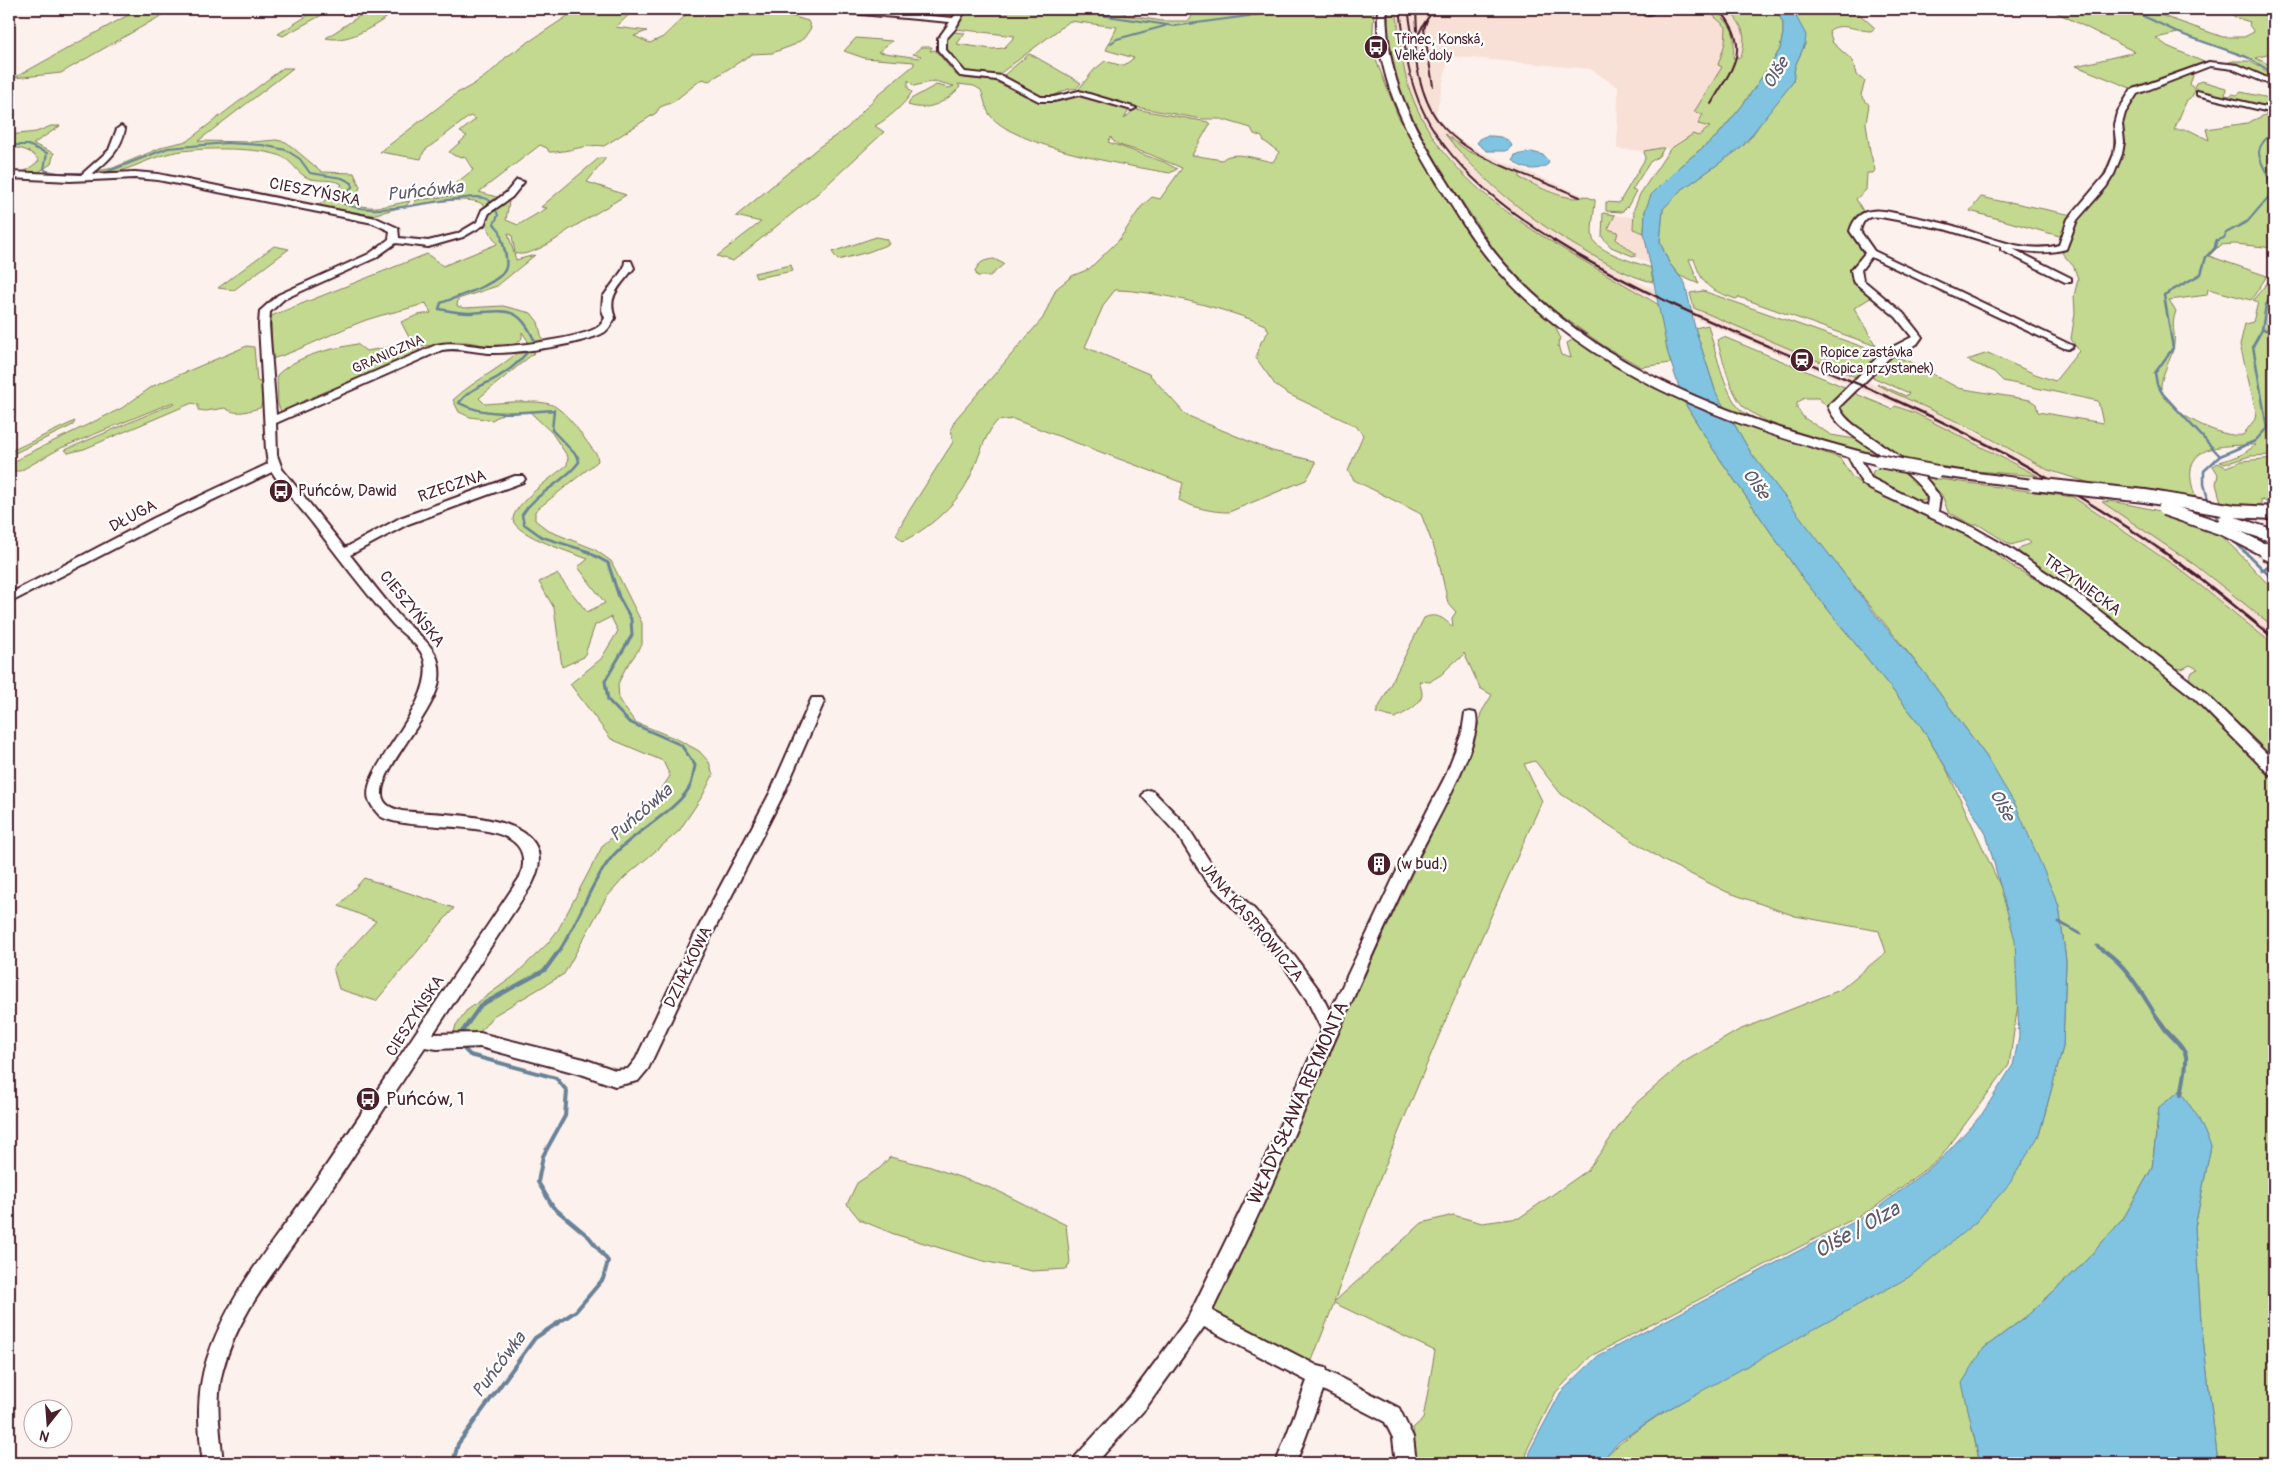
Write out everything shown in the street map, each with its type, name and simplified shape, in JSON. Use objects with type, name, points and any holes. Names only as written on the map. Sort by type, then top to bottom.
[{"type":"main road","points":[[1382,9],[1382,47],[1388,76],[1399,107],[1418,144],[1486,247],[1519,286],[1573,332],[1622,364],[1666,387],[1753,423],[1854,456],[1937,472],[2145,496],[2234,511],[2274,513]]},
{"type":"main road","points":[[2066,488],[2174,506],[2274,536]]},
{"type":"main road","points":[[2066,488],[2152,506],[2191,517],[2238,535],[2274,555]]},
{"type":"street","points":[[827,9],[955,20]]},
{"type":"street","points":[[963,9],[951,29],[942,38],[942,50],[963,74],[999,78],[1039,99],[1054,99],[1079,94],[1132,108]]},
{"type":"street","points":[[1990,242],[2044,250],[2058,250],[2063,247],[2072,219],[2103,185],[2110,174],[2118,154],[2120,142],[2118,124],[2121,113],[2134,92],[2209,64],[2235,67],[2274,84]]},
{"type":"street","points":[[2200,93],[2274,112]]},
{"type":"street","points":[[86,175],[117,147],[121,139],[122,129]]},
{"type":"street","name":"CIESZYŃSKA","points":[[9,175],[136,175],[166,178],[254,198],[376,221],[396,230],[394,240]]},
{"type":"street","points":[[274,466],[264,325],[267,308],[281,297],[378,252],[394,240],[416,246],[436,244],[474,228],[481,223],[485,212],[509,195],[520,182]]},
{"type":"street","points":[[2068,280],[1990,242],[1929,222],[1872,212],[1866,214],[1856,224],[1855,231],[1867,246],[1870,254],[2068,346]]},
{"type":"street","points":[[1870,254],[1856,270],[1858,281],[1915,330],[1917,336],[1913,342],[1887,354],[1833,406],[1837,415],[1863,438],[1874,444],[1926,484],[1934,498],[1932,512]]},
{"type":"street","points":[[542,344],[592,333],[605,326],[610,318],[606,310],[608,293],[630,268],[628,263]]},
{"type":"street","name":"GRANICZNA","points":[[271,422],[435,348],[456,345],[489,350],[542,344]]},
{"type":"street","name":"TRZYNIECKA","points":[[1854,456],[1866,480],[1874,486],[1932,512],[2008,552],[2070,594],[2199,695],[2274,770]]},
{"type":"street","name":"CIESZYŃSKA","points":[[213,1463],[207,1415],[208,1390],[224,1338],[240,1305],[311,1205],[527,880],[532,859],[526,845],[516,834],[505,828],[479,823],[402,817],[387,812],[378,805],[375,796],[377,781],[392,755],[416,722],[433,683],[433,669],[429,655],[392,614],[274,466]]},
{"type":"street","name":"DŁUGA","points":[[9,599],[158,520],[274,466]]},
{"type":"street","name":"RZECZNA","points":[[343,554],[404,521],[519,479]]},
{"type":"street","name":"DZIAŁKOWA","points":[[421,1039],[437,1042],[480,1040],[584,1067],[615,1078],[632,1076],[642,1064],[700,942],[774,798],[808,727],[817,702]]},
{"type":"street","name":"WŁADYSŁAWA REYMONTA","points":[[1083,1463],[1138,1402],[1195,1325],[1292,1121],[1330,1030],[1410,858],[1452,777],[1468,733],[1470,717]]},
{"type":"street","name":"JANA KASPROWICZA","points":[[1149,796],[1158,803],[1186,835],[1207,872],[1216,883],[1268,937],[1302,981],[1322,1012],[1330,1030]]},
{"type":"street","points":[[1200,1314],[1392,1415],[1403,1437],[1406,1463]]},
{"type":"street","points":[[1286,1463],[1319,1375]]},
{"type":"shaded area","points":[[1396,9],[1706,9],[1726,27],[1725,43],[1718,65],[1723,66],[1695,111],[1703,113],[1698,124],[1710,127],[1698,136],[1682,140],[1670,149],[1661,148],[1644,151],[1617,149],[1618,87],[1590,69],[1449,56],[1436,113],[1437,119],[1463,142],[1481,152],[1585,196],[1581,198],[1567,197],[1520,178],[1520,174],[1468,151],[1447,136],[1475,170],[1507,199],[1577,246],[1645,285],[1924,406],[2048,470],[2148,531],[2245,603],[2274,627],[2274,645],[2229,607],[2158,553],[2090,507],[2015,463],[1915,413],[1698,320],[1636,291],[1566,252],[1521,222],[1462,172],[1426,126],[1413,100],[1405,74]]},
{"type":"shaded area","points":[[1714,9],[1727,9],[1742,28],[1744,38],[1741,57],[1733,58],[1736,45],[1724,19]]},
{"type":"shaded area","points":[[1615,215],[1633,217],[1633,229],[1644,233],[1650,264],[1635,257],[1635,253],[1618,243],[1616,236],[1608,229]]},
{"type":"green space","points":[[139,9],[173,9],[61,73],[14,78]]},
{"type":"green space","points":[[318,9],[333,9],[283,36],[278,34]]},
{"type":"green space","points":[[370,9],[400,9],[365,31],[355,35],[346,38],[326,38]]},
{"type":"green space","points":[[578,9],[635,9],[616,27],[647,31],[634,36],[650,43],[663,37],[692,9],[793,9],[788,15],[808,21],[811,28],[804,38],[794,45],[772,53],[752,54],[709,81],[702,79],[673,102],[660,107],[656,113],[604,146],[598,145],[549,152],[547,148],[540,145],[479,192],[507,200],[509,202],[506,220],[518,225],[547,208],[541,207],[599,158],[606,158],[587,182],[626,195],[557,239],[534,251],[520,254],[515,253],[512,235],[508,233],[516,260],[535,255],[497,286],[458,299],[457,306],[464,308],[503,306],[531,313],[538,322],[542,339],[534,353],[479,398],[485,404],[532,402],[550,404],[556,407],[573,423],[597,455],[598,461],[535,511],[535,520],[549,531],[594,549],[611,561],[642,623],[642,645],[625,669],[618,684],[619,700],[635,722],[679,740],[699,751],[709,762],[713,775],[703,795],[679,831],[625,877],[606,898],[564,974],[493,1016],[479,1033],[452,1039],[456,1025],[466,1011],[514,976],[547,944],[558,930],[603,845],[651,805],[670,776],[663,761],[611,739],[570,684],[601,659],[618,631],[611,617],[595,625],[584,657],[562,667],[554,608],[539,582],[557,574],[587,612],[605,603],[578,567],[588,559],[534,538],[516,526],[513,520],[519,506],[567,465],[568,457],[552,433],[530,412],[504,413],[492,420],[470,417],[459,412],[453,400],[520,350],[528,341],[522,332],[522,338],[518,342],[503,347],[466,342],[432,346],[412,343],[401,322],[418,315],[431,313],[426,303],[366,320],[272,359],[271,316],[427,254],[443,266],[497,244],[487,226],[486,209],[478,202],[450,200],[413,205],[416,200],[452,196],[447,195],[456,183],[473,170],[465,157],[455,156],[449,152],[467,136],[460,132],[476,119],[470,116],[424,151],[421,159],[380,152],[457,93],[483,78],[506,57]]},
{"type":"green space","points":[[885,9],[961,9],[952,19],[881,13]]},
{"type":"green space","points":[[967,9],[1127,9],[1124,15],[1162,21],[1189,21],[1196,9],[1374,9],[1372,50],[1398,116],[1435,182],[1473,238],[1511,284],[1555,326],[1560,337],[1558,345],[1561,355],[1571,358],[1567,343],[1574,339],[1624,371],[1684,402],[1713,449],[1801,576],[1919,723],[1946,768],[2027,944],[2009,1065],[1940,1158],[1874,1208],[1591,1356],[1556,1392],[1527,1450],[1526,1463],[1417,1463],[1413,1428],[1423,1419],[1435,1351],[1334,1303],[1311,1363],[1217,1317],[1213,1306],[1304,1113],[1343,1020],[1474,743],[1481,713],[1492,695],[1480,688],[1464,653],[1461,658],[1430,682],[1419,681],[1422,692],[1421,698],[1412,709],[1395,718],[1376,713],[1424,618],[1437,616],[1453,627],[1452,618],[1456,612],[1448,603],[1438,558],[1421,514],[1354,480],[1348,471],[1363,435],[1356,426],[1288,394],[1276,386],[1256,358],[1261,342],[1269,331],[1265,325],[1231,313],[1170,297],[1115,290],[1104,304],[1085,347],[1149,374],[1186,415],[1272,451],[1315,461],[1315,465],[1306,480],[1229,512],[1209,510],[1179,500],[1183,483],[1013,419],[997,421],[984,442],[968,481],[956,499],[931,524],[912,536],[903,541],[896,535],[904,519],[953,442],[951,429],[955,420],[1043,318],[1056,289],[1072,276],[1089,269],[1119,240],[1141,207],[1152,197],[1160,199],[1182,168],[1149,154],[1119,145],[1111,137],[1108,142],[1164,162],[1177,169],[1170,173],[1101,160],[1047,146],[1022,137],[1003,126],[990,115],[981,90],[974,86],[958,84],[960,87],[943,101],[930,106],[916,107],[908,105],[911,99],[936,85],[949,88],[954,86],[934,81],[914,86],[908,80],[908,88],[912,92],[895,111],[875,126],[884,132],[818,193],[733,261],[717,256],[761,222],[736,216],[819,147],[847,128],[879,94],[914,65],[914,62],[864,58],[844,51],[856,38],[892,41],[878,52],[919,58],[921,56],[913,54],[921,47],[932,47],[930,51],[935,50],[956,75],[963,78],[994,81],[1037,101],[1052,102],[1078,96],[1093,98],[1129,110],[1124,119],[1135,109],[1208,122],[1210,124],[1192,155],[1222,160],[1233,155],[1239,155],[1273,162],[1279,152],[1264,141],[1262,137],[1254,134],[1251,128],[1221,119],[1202,119],[1136,107],[1080,92],[1078,90],[1094,70],[1105,61],[1123,66],[1134,58],[1106,50],[1117,27],[1070,21],[998,75],[964,73],[945,51],[944,41],[951,32],[965,33],[957,44],[992,49],[1004,48],[1015,36],[957,29],[957,23]],"holes":[[[1535,761],[1561,794],[1664,861],[1727,892],[1795,916],[1879,931],[1886,952],[1840,990],[1739,1030],[1684,1062],[1634,1105],[1588,1170],[1519,1218],[1482,1223],[1453,1215],[1422,1223],[1334,1302],[1407,1112],[1542,801],[1524,764]]]},
{"type":"green space","points":[[1389,9],[1396,9],[1403,61],[1410,91],[1428,129],[1452,162],[1482,192],[1515,218],[1551,242],[1659,305],[1671,363],[1641,367],[1604,346],[1559,314],[1528,287],[1495,251],[1432,156],[1401,97],[1386,44]]},
{"type":"green space","points":[[1706,9],[1714,9],[1730,26],[1734,36],[1733,58],[1741,57],[1744,36],[1737,20],[1727,9],[1776,9],[1783,23],[1780,49],[1742,106],[1717,136],[1679,167],[1645,211],[1644,233],[1633,229],[1634,209],[1640,194],[1670,149],[1693,134],[1698,136],[1710,127],[1698,124],[1703,114],[1694,112],[1722,67],[1718,65],[1725,43],[1726,27]]},
{"type":"green space","points":[[1792,9],[1856,11],[1875,28],[1871,31],[1866,31],[1849,27],[1838,27],[1829,31],[1833,43],[1853,61],[1856,75],[1865,81],[1861,95],[1869,105],[1866,123],[1875,170],[1873,173],[1867,173],[1866,190],[1856,199],[1863,211],[1855,223],[1865,252],[1854,280],[1872,297],[1854,308],[1876,346],[1739,297],[1736,299],[1720,293],[1704,282],[1694,259],[1689,259],[1699,284],[1680,276],[1669,263],[1660,242],[1663,209],[1680,191],[1742,147],[1793,82],[1795,66],[1805,44]]},
{"type":"green space","points":[[2050,9],[2143,9],[2223,37],[2244,37],[2254,32],[2249,25],[2250,22],[2237,18],[2223,9],[2274,9],[2274,59],[2267,55],[2256,58],[2274,67],[2274,73],[2246,56],[2178,33],[2156,38],[2167,46],[2206,63],[2166,80],[2170,81],[2192,73],[2193,76],[2190,84],[2195,91],[2186,102],[2174,130],[2189,130],[2209,140],[2206,129],[2247,123],[2265,115],[2274,114],[2274,248],[2235,244],[2220,245],[2209,256],[2267,276],[2251,300],[2208,289],[2207,295],[2169,300],[2176,311],[2173,321],[2174,340],[2173,350],[2163,375],[2162,392],[2175,408],[2197,423],[2222,433],[2243,435],[2255,419],[2256,411],[2240,345],[2245,324],[2253,322],[2258,302],[2253,300],[2274,275],[2274,455],[2250,456],[2225,464],[2220,462],[2241,455],[2256,445],[2226,446],[2203,452],[2195,459],[2191,469],[2191,483],[2197,501],[2090,483],[2048,470],[1973,429],[1877,385],[1906,396],[1909,393],[1870,376],[1887,361],[1890,355],[1911,362],[1958,388],[2030,400],[2036,404],[2038,412],[2103,423],[2098,401],[2003,381],[1994,372],[1967,360],[1988,353],[2055,381],[2079,351],[2071,339],[2075,313],[2074,296],[2078,279],[2074,267],[2062,253],[2067,249],[2074,221],[2110,180],[2102,177],[2113,153],[2114,135],[2122,131],[2122,119],[2133,89],[2076,66],[2135,52]]},
{"type":"green space","points":[[1029,54],[1081,83],[1076,89],[1069,89],[1053,96],[1043,97],[1031,93],[1003,76]]},
{"type":"green space","points":[[2250,61],[2274,76],[2274,83],[2226,63]]},
{"type":"green space","points":[[283,68],[293,68],[198,141],[252,142],[276,140],[286,142],[322,172],[354,173],[360,187],[354,203],[360,206],[375,207],[410,201],[406,206],[372,215],[318,206],[339,189],[342,184],[308,178],[283,157],[254,150],[206,149],[177,152],[160,156],[120,171],[90,175],[92,172],[113,168],[165,146],[187,141]]},
{"type":"green space","points":[[2202,81],[2226,88],[2225,95],[2237,95],[2241,92],[2274,99],[2274,109],[2201,92],[2194,87],[2196,83]]},
{"type":"green space","points":[[51,126],[60,126],[33,144],[54,153],[51,164],[37,173],[24,172],[39,161],[26,150],[9,147],[9,135],[36,132]]},
{"type":"green space","points":[[1445,134],[1468,151],[1520,174],[1520,178],[1543,189],[1570,198],[1585,196],[1595,200],[1592,230],[1593,239],[1596,244],[1610,253],[1651,268],[1653,282],[1633,276],[1607,263],[1579,248],[1536,220],[1479,172]]},
{"type":"green space","points":[[1664,148],[1659,156],[1650,162],[1632,190],[1636,191],[1628,206],[1622,212],[1606,211],[1606,202],[1619,203],[1645,159],[1644,151]]},
{"type":"green space","points":[[1981,197],[2072,215],[2063,237],[1970,211]]},
{"type":"green space","points":[[1603,213],[1615,215],[1608,229],[1618,232],[1616,240],[1635,253],[1635,257],[1611,247],[1602,237]]},
{"type":"green space","points":[[876,237],[886,239],[889,244],[838,260],[832,252]]},
{"type":"green space","points":[[274,246],[289,249],[234,290],[218,288]]},
{"type":"green space","points":[[994,259],[1004,264],[990,276],[977,276],[975,271],[980,264]]},
{"type":"green space","points":[[791,265],[793,271],[756,278],[754,273]]},
{"type":"green space","points":[[1703,291],[1869,349],[1879,356],[1858,378],[1694,308],[1690,293]]},
{"type":"green space","points":[[1708,325],[1720,369],[1734,401],[1744,412],[1762,422],[1724,407],[1716,393],[1695,328]]},
{"type":"green space","points":[[1724,337],[1847,388],[1831,403],[1830,409],[1818,398],[1804,398],[1797,403],[1797,408],[1804,418],[1831,435],[1855,439],[1888,457],[1792,432],[1766,421],[1747,410],[1738,400],[1727,374],[1717,340]]},
{"type":"green space","points":[[357,344],[366,351],[409,344],[420,350],[404,361],[290,411],[281,412],[278,404],[277,375],[295,362],[314,354]]},
{"type":"green space","points":[[247,346],[254,347],[257,381],[261,382],[263,401],[260,408],[242,412],[233,412],[225,408],[206,411],[198,410],[198,405],[192,403],[84,449],[68,453],[65,450],[175,403],[173,402],[61,448],[20,471],[11,471],[9,467],[23,456],[122,408],[153,386]]},
{"type":"green space","points":[[1854,393],[1892,409],[1895,406],[1915,413],[2038,476],[1963,470],[1899,459],[1854,425],[1838,409]]},
{"type":"green space","points":[[75,421],[73,425],[9,456],[9,452]]},
{"type":"green space","points":[[1733,422],[1840,458],[1852,477],[1867,488],[1974,538],[2015,568],[2064,595],[2198,702],[2223,724],[2274,779],[2274,1463],[2218,1463],[2201,1322],[2195,1227],[2211,1146],[2159,1107],[2152,1168],[2123,1219],[2081,1266],[2028,1315],[1984,1348],[1971,1425],[1980,1463],[1599,1463],[1632,1434],[1695,1394],[2039,1135],[2063,1047],[2066,961],[2059,906],[1986,756],[1923,671],[1812,534],[1751,453]]},
{"type":"green space","points":[[2274,458],[2274,508],[2269,508],[2270,504],[2261,499],[2261,509],[2230,507],[2221,502],[2216,484],[2218,474],[2213,466],[2218,463],[2226,467],[2242,461]]},
{"type":"green space","points":[[1880,467],[1910,476],[1922,485],[1929,499],[1908,497],[1882,484],[1872,475],[1873,471]]},
{"type":"green space","points":[[1924,477],[2073,497],[2181,570],[2274,645],[2274,762],[2243,728],[2189,679],[2192,672],[2198,669],[2190,665],[2182,669],[2176,668],[2018,551],[2021,547],[2031,543],[2027,540],[2011,545],[1979,525],[1973,525],[1948,512],[1942,495]]},
{"type":"green space","points":[[2109,501],[2148,508],[2191,520],[2203,525],[2221,537],[2274,590],[2274,627],[2195,565],[2102,502]]},
{"type":"green space","points":[[364,878],[454,908],[376,1001],[339,989],[333,968],[376,921],[339,906]]},
{"type":"green space","points":[[890,1157],[931,1167],[996,1190],[1066,1225],[1070,1262],[1067,1269],[1032,1271],[983,1261],[894,1234],[860,1220],[847,1204],[857,1183],[880,1168]]},
{"type":"water","points":[[1776,9],[1792,9],[1806,35],[1805,44],[1795,66],[1793,82],[1742,147],[1680,191],[1663,209],[1660,242],[1669,263],[1685,283],[1695,328],[1716,393],[1751,453],[1878,618],[1923,671],[1986,756],[2016,806],[2059,906],[2066,961],[2063,1047],[2039,1135],[2010,1183],[1976,1222],[1909,1277],[1658,1415],[1620,1441],[1599,1463],[1529,1463],[1530,1450],[1561,1392],[1598,1356],[1871,1213],[1941,1159],[1982,1114],[2013,1065],[2019,1037],[2015,940],[1986,834],[1919,723],[1801,576],[1713,449],[1684,402],[1668,354],[1644,233],[1645,211],[1651,195],[1679,167],[1717,136],[1742,106],[1773,61],[1780,49],[1783,33],[1783,23]]},
{"type":"water","points":[[1486,136],[1505,138],[1512,146],[1506,151],[1487,151],[1477,143]]},
{"type":"water","points":[[1532,152],[1543,155],[1549,162],[1548,164],[1544,167],[1530,169],[1520,166],[1513,160],[1515,155]]},
{"type":"water","points":[[2180,1091],[2198,1117],[2211,1146],[2195,1227],[2201,1322],[2218,1463],[1980,1463],[1962,1383],[1984,1348],[2028,1315],[2081,1266],[2123,1219],[2152,1168],[2159,1107]]},
{"type":"waterway","points":[[1067,10],[1174,26],[1301,9]]},
{"type":"waterway","points":[[2128,9],[2184,35],[2249,58],[2274,74]]},
{"type":"waterway","points":[[1111,43],[1117,39],[1165,26]]},
{"type":"waterway","points":[[2216,241],[2224,238],[2226,233],[2248,221],[2272,193],[2259,154],[2260,147],[2274,132]]},
{"type":"waterway","name":"Puńcówka","points":[[9,145],[28,145],[47,153],[44,169],[59,173],[104,173],[168,148],[227,143],[262,145],[286,150],[300,159],[310,173],[342,178],[352,183],[352,187],[338,201],[350,206],[364,209],[380,209],[472,197],[487,199],[493,204],[498,215],[494,224],[500,231],[502,241]]},
{"type":"waterway","name":"Puńcówka","points":[[502,240],[506,253],[506,267],[503,273],[497,279],[478,289],[441,303],[439,309],[466,313],[510,312],[523,321],[535,342],[511,368],[473,390],[459,403],[482,411],[506,413],[554,410],[552,430],[578,457],[579,462],[573,470],[542,493],[528,507],[522,515],[524,524],[542,537],[590,552]]},
{"type":"waterway","points":[[2216,241],[2215,248],[2206,257],[2201,274],[2164,295],[2173,348],[2155,373],[2157,384],[2163,394],[2220,456]]},
{"type":"waterway","points":[[2262,330],[2266,305],[2274,293]]},
{"type":"waterway","points":[[2220,456],[2255,441],[2267,428],[2253,346],[2262,330]]},
{"type":"waterway","points":[[2262,330],[2274,330]]},
{"type":"waterway","points":[[2209,503],[2204,484],[2204,471],[2220,456]]},
{"type":"waterway","points":[[2267,510],[2266,507],[2274,487]]},
{"type":"waterway","points":[[2213,510],[2219,522]]},
{"type":"waterway","points":[[2268,516],[2272,532]]},
{"type":"waterway","points":[[2232,539],[2244,551]]},
{"type":"waterway","name":"Puńcówka","points":[[557,954],[596,880],[612,857],[620,848],[677,803],[691,784],[695,765],[681,745],[629,722],[608,700],[605,681],[632,635],[631,619],[619,597],[608,563],[586,551]]},
{"type":"waterway","points":[[2244,551],[2263,570]]},
{"type":"waterway","points":[[2263,570],[2272,566]]},
{"type":"waterway","points":[[2263,570],[2274,580]]},
{"type":"waterway","points":[[2059,922],[2080,934]]},
{"type":"waterway","points":[[2097,946],[2108,954]]},
{"type":"waterway","name":"Puńcówka","points":[[459,1036],[481,1005],[545,970],[558,952]]},
{"type":"waterway","points":[[2106,952],[2132,978],[2165,1029],[2185,1052],[2186,1065],[2181,1095]]},
{"type":"waterway","name":"Puńcówka","points":[[453,1463],[458,1444],[535,1338],[576,1311],[603,1279],[608,1261],[589,1237],[553,1207],[538,1182],[543,1156],[565,1116],[567,1091],[556,1078],[470,1055],[460,1045]]},
{"type":"railway","points":[[1400,9],[1409,71],[1425,114],[1438,137],[1454,158],[1492,195],[1555,241]]},
{"type":"railway","points":[[1408,9],[1413,40]]},
{"type":"railway","points":[[1416,9],[1417,31]]},
{"type":"railway","points":[[1435,9],[1419,33],[1416,57],[1424,94],[1439,122],[1452,136],[1485,158],[1580,197]]},
{"type":"railway","points":[[1711,104],[1732,68],[1737,46],[1735,35],[1719,9]]},
{"type":"railway","points":[[1427,20],[1424,29],[1433,86]]},
{"type":"railway","points":[[1553,240],[1635,286],[1678,307],[1895,400],[1965,433],[2067,489],[2164,552]]},
{"type":"railway","points":[[2163,551],[2274,638]]},
{"type":"place","name":"Třinec, Konská, Velké doly","points":[[1376,47]]},
{"type":"place","name":"Ropice zastávka (Ropica przystanek)","points":[[1802,360]]},
{"type":"place","name":"Puńców, Dawid","points":[[281,491]]},
{"type":"place","name":"(w bud.)","points":[[1379,864]]},
{"type":"place","name":"Puńców, 1","points":[[368,1099]]},
{"type":"water label","name":"Olše","points":[[1776,73]]},
{"type":"water label","name":"Olše","points":[[1756,484]]},
{"type":"water label","name":"Olše","points":[[2002,805]]},
{"type":"water label","name":"Olše / Olza","points":[[1857,1230]]}]
